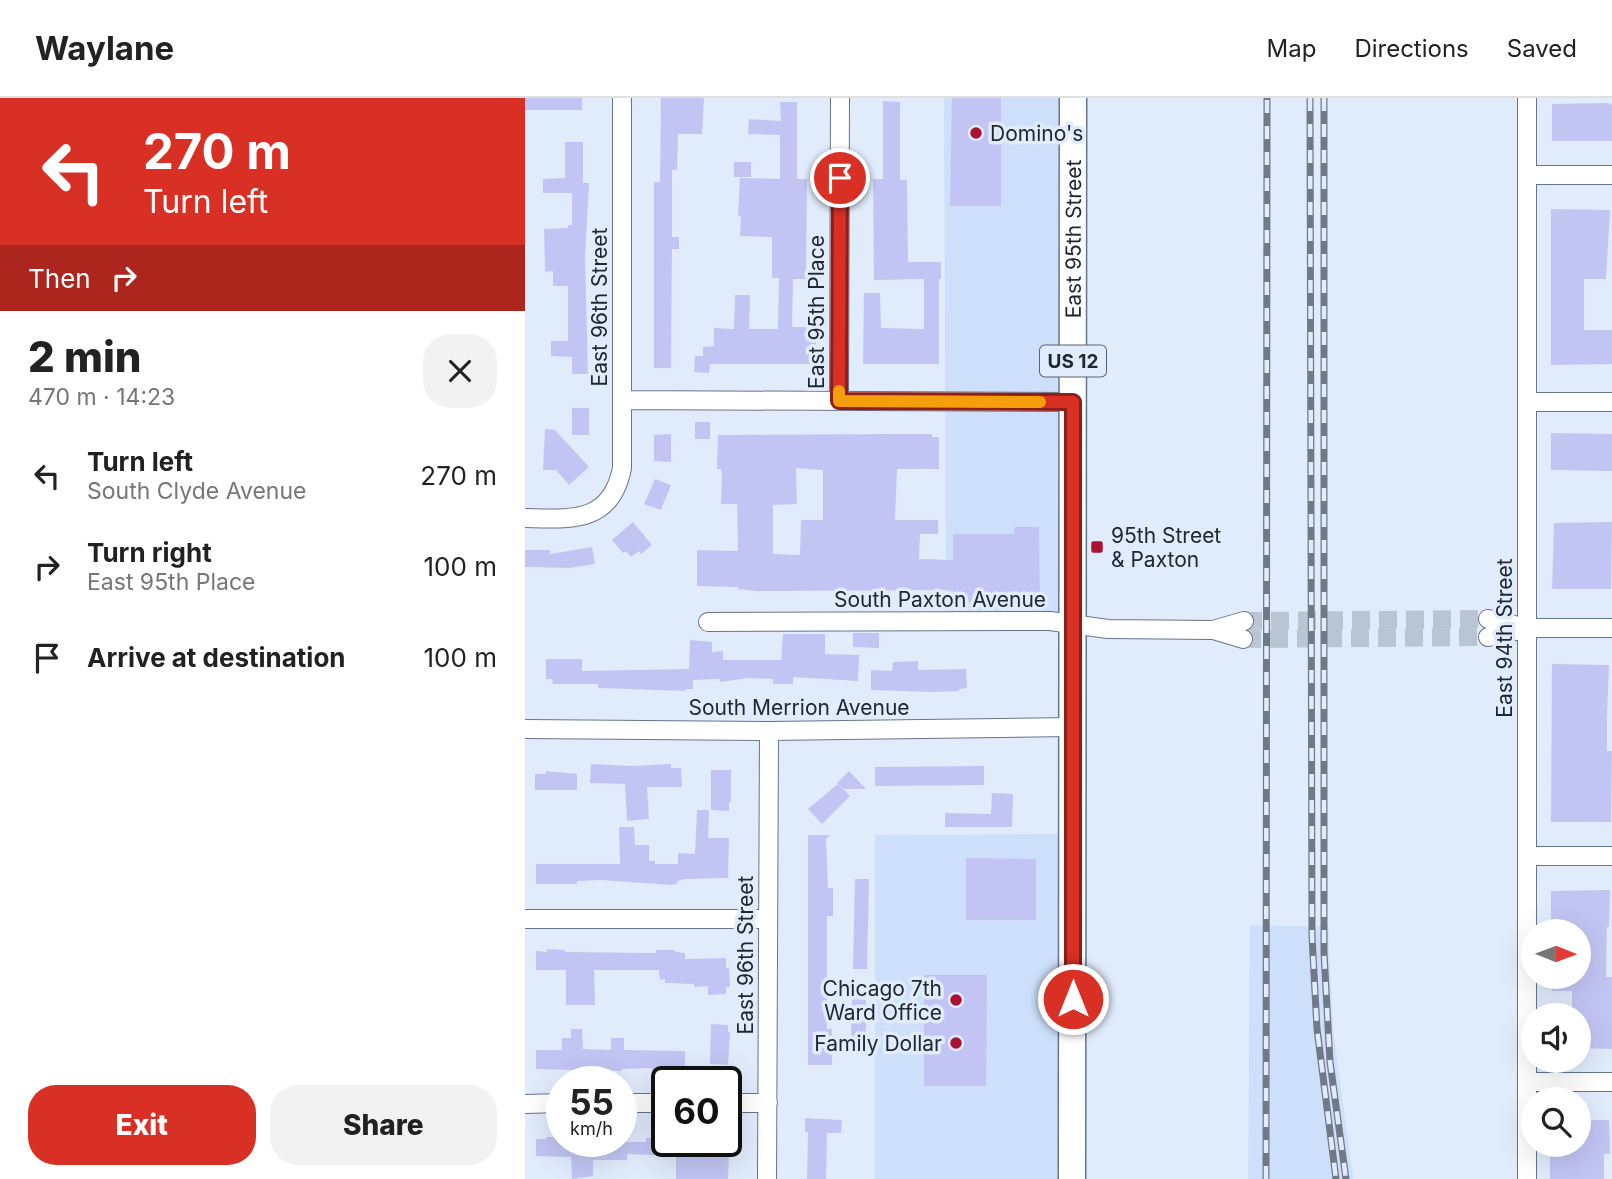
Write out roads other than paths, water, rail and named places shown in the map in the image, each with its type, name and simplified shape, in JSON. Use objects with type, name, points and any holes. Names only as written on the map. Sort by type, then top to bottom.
[{"type":"main road","name":"East 95th Street","points":[[1072,1179],[1073,98]]},
{"type":"street","name":"East 96th Street","points":[[525,519],[570,519],[585,516],[599,509],[619,485],[622,468],[622,98]]},
{"type":"street","name":"East 95th Place","points":[[839,401],[840,98]]},
{"type":"street","name":"East 94th Street","points":[[1527,98],[1527,1179]]},
{"type":"street","points":[[1527,175],[1612,175]]},
{"type":"street","points":[[622,400],[1073,402]]},
{"type":"street","points":[[1527,402],[1612,402]]},
{"type":"street","name":"South Paxton Avenue","points":[[708,622],[1050,621],[1108,629],[1244,630]]},
{"type":"street","points":[[1488,628],[1612,628]]},
{"type":"street","name":"South Merrion Avenue","points":[[525,729],[769,731],[1073,727]]},
{"type":"street","name":"East 96th Street","points":[[767,1179],[769,731]]},
{"type":"street","points":[[1527,856],[1612,856]]},
{"type":"street","points":[[525,919],[768,919]]},
{"type":"street","points":[[1527,1083],[1612,1082]]},
{"type":"street","points":[[525,1104],[546,1103]]},
{"type":"street","points":[[742,1103],[768,1103]]},
{"type":"tunnel","points":[[1244,621],[1488,619]]},
{"type":"tunnel","points":[[1243,639],[1488,637]]},
{"type":"railway","points":[[1266,1179],[1267,98]]},
{"type":"railway","points":[[1310,98],[1312,936],[1317,1029],[1336,1179]]},
{"type":"railway","points":[[1324,98],[1324,953],[1330,1062],[1346,1179]]},
{"type":"place","name":"Domino's","points":[[976,133]]},
{"type":"place","name":"95th Street & Paxton","points":[[1097,547]]},
{"type":"place","name":"Chicago 7th Ward Office","points":[[956,1000]]},
{"type":"place","name":"Family Dollar","points":[[956,1043]]}]
